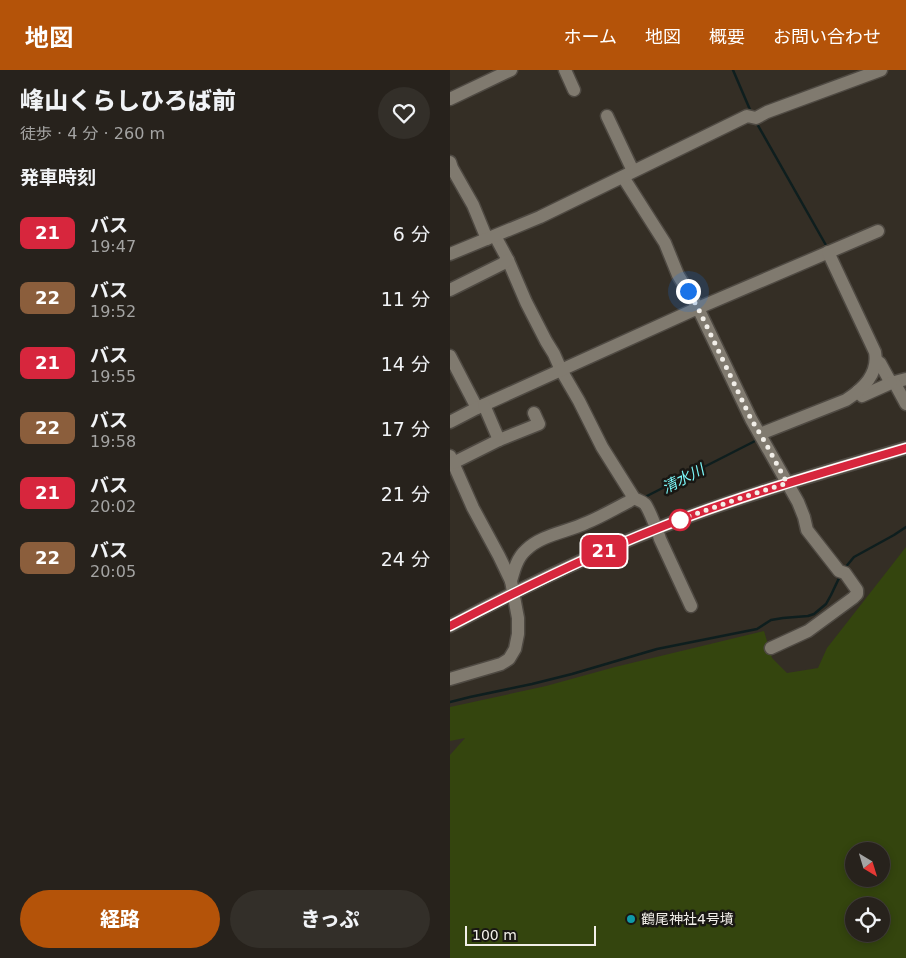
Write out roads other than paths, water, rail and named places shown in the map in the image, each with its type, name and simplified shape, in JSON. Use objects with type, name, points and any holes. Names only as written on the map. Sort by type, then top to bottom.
[{"type":"street","points":[[450,99],[511,70]]},
{"type":"street","points":[[565,70],[574,90]]},
{"type":"street","points":[[450,254],[540,217],[747,116],[756,118],[767,112],[881,70]]},
{"type":"street","points":[[607,116],[628,174],[665,243],[678,275],[698,308],[762,438],[798,502],[807,530],[839,571],[845,573],[857,590],[853,598],[808,631],[771,648]]},
{"type":"street","points":[[450,162],[491,238],[508,260],[526,302],[554,354],[560,370],[602,446],[657,528],[660,539],[691,606]]},
{"type":"street","points":[[450,422],[698,308],[878,232]]},
{"type":"street","points":[[828,252],[878,362],[897,381],[906,404]]},
{"type":"street","points":[[450,290],[508,260]]},
{"type":"street","points":[[450,356],[499,440]]},
{"type":"street","points":[[860,393],[878,362]]},
{"type":"street","points":[[762,438],[860,393],[897,381]]},
{"type":"street","points":[[450,679],[501,664],[509,659],[515,649],[518,634],[518,618],[512,587],[499,556],[473,508],[452,460],[538,424],[534,414]]},
{"type":"street","points":[[450,626],[512,587],[584,560],[657,528],[787,483],[906,448]]},
{"type":"street","points":[[512,587],[518,559],[534,543],[587,523],[628,502],[638,500]]},
{"type":"waterway","points":[[733,70],[751,112]]},
{"type":"waterway","points":[[756,122],[827,247]]},
{"type":"waterway","name":"清水川","points":[[643,498],[759,439]]},
{"type":"waterway","points":[[844,569],[854,557],[906,527]]},
{"type":"waterway","points":[[450,702],[572,674],[657,649],[757,629],[771,620],[808,616],[814,614],[826,604],[840,576]]},
{"type":"place","name":"鶴尾神社4号墳","points":[[631,919]]}]
